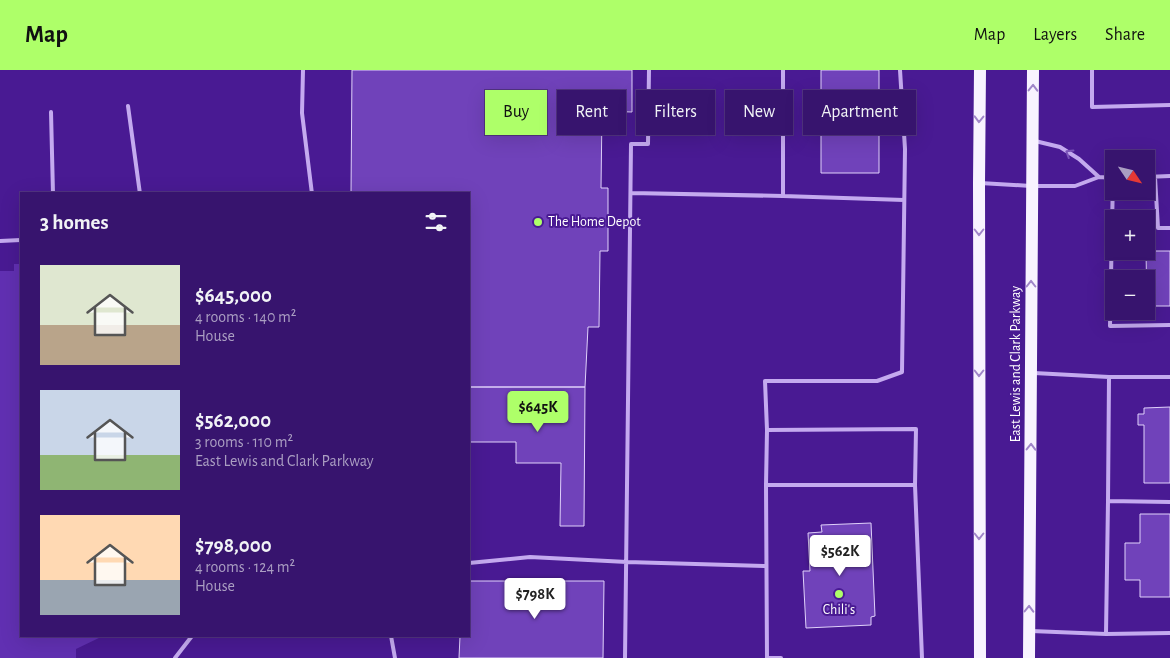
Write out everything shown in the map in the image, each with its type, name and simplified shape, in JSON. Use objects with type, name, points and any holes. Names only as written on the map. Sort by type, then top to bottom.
[{"type":"main road","points":[[980,70],[978,183],[980,658]]},
{"type":"main road","name":"East Lewis and Clark Parkway","points":[[1029,658],[1033,70]]},
{"type":"lane","points":[[304,70],[302,113],[312,192]]},
{"type":"lane","points":[[625,658],[631,144],[648,144],[649,70]]},
{"type":"lane","points":[[783,70],[783,196]]},
{"type":"lane","points":[[781,658],[767,658],[767,430],[765,380],[877,381],[902,372],[905,149],[900,70]]},
{"type":"lane","points":[[1092,70],[1092,108],[1170,105]]},
{"type":"lane","points":[[128,106],[140,192]]},
{"type":"lane","points":[[51,112],[53,192]]},
{"type":"lane","points":[[1032,141],[1060,148],[1079,159],[1099,177]]},
{"type":"lane","points":[[1170,176],[1155,177],[1158,228],[1170,228]]},
{"type":"lane","points":[[978,183],[1075,186],[1099,177],[1105,177]]},
{"type":"lane","points":[[631,193],[904,200]]},
{"type":"lane","points":[[1113,200],[1110,326],[1170,325]]},
{"type":"lane","points":[[0,241],[20,240]]},
{"type":"lane","points":[[1031,373],[1109,377],[1170,377]]},
{"type":"lane","points":[[1106,634],[1109,377]]},
{"type":"lane","points":[[767,430],[916,429],[915,485],[922,658]]},
{"type":"lane","points":[[766,485],[915,485]]},
{"type":"lane","points":[[1108,501],[1170,502]]},
{"type":"lane","points":[[470,562],[530,557],[766,566]]},
{"type":"lane","points":[[1029,630],[1106,634],[1170,633]]},
{"type":"lane","points":[[175,658],[191,637]]},
{"type":"lane","points":[[391,637],[395,658]]},
{"type":"shaded area","points":[[14,264],[20,264],[20,637],[101,637],[76,649],[76,658],[0,658],[0,271],[14,271]]},
{"type":"building","name":"The Home Depot","points":[[352,70],[632,70],[632,112],[626,112],[626,90],[557,90],[557,135],[602,135],[601,188],[608,188],[608,251],[600,251],[599,327],[588,327],[585,387],[470,387],[470,192],[351,192]]},
{"type":"building","points":[[821,70],[879,70],[879,90],[821,90]]},
{"type":"building","points":[[821,135],[879,135],[879,173],[821,173]]},
{"type":"building","points":[[1155,251],[1170,251],[1170,306],[1155,306],[1155,270],[1146,270],[1146,260],[1155,260]]},
{"type":"building","points":[[470,387],[585,387],[584,526],[560,526],[561,463],[516,463],[516,442],[470,442]]},
{"type":"building","points":[[1170,407],[1170,483],[1144,483],[1144,425],[1138,425],[1138,414],[1144,414],[1144,408]]},
{"type":"building","points":[[1140,514],[1170,514],[1170,597],[1140,597],[1140,580],[1125,580],[1125,543],[1140,543]]},
{"type":"building","name":"Chili's","points":[[871,523],[875,616],[871,617],[871,625],[806,628],[803,571],[810,571],[808,533],[822,532],[821,525]]},
{"type":"building","points":[[470,581],[604,581],[603,658],[459,658],[460,637],[470,637]]},
{"type":"place","name":"The Home Depot","points":[[538,222]]},
{"type":"place","name":"Chili's","points":[[839,594]]}]
